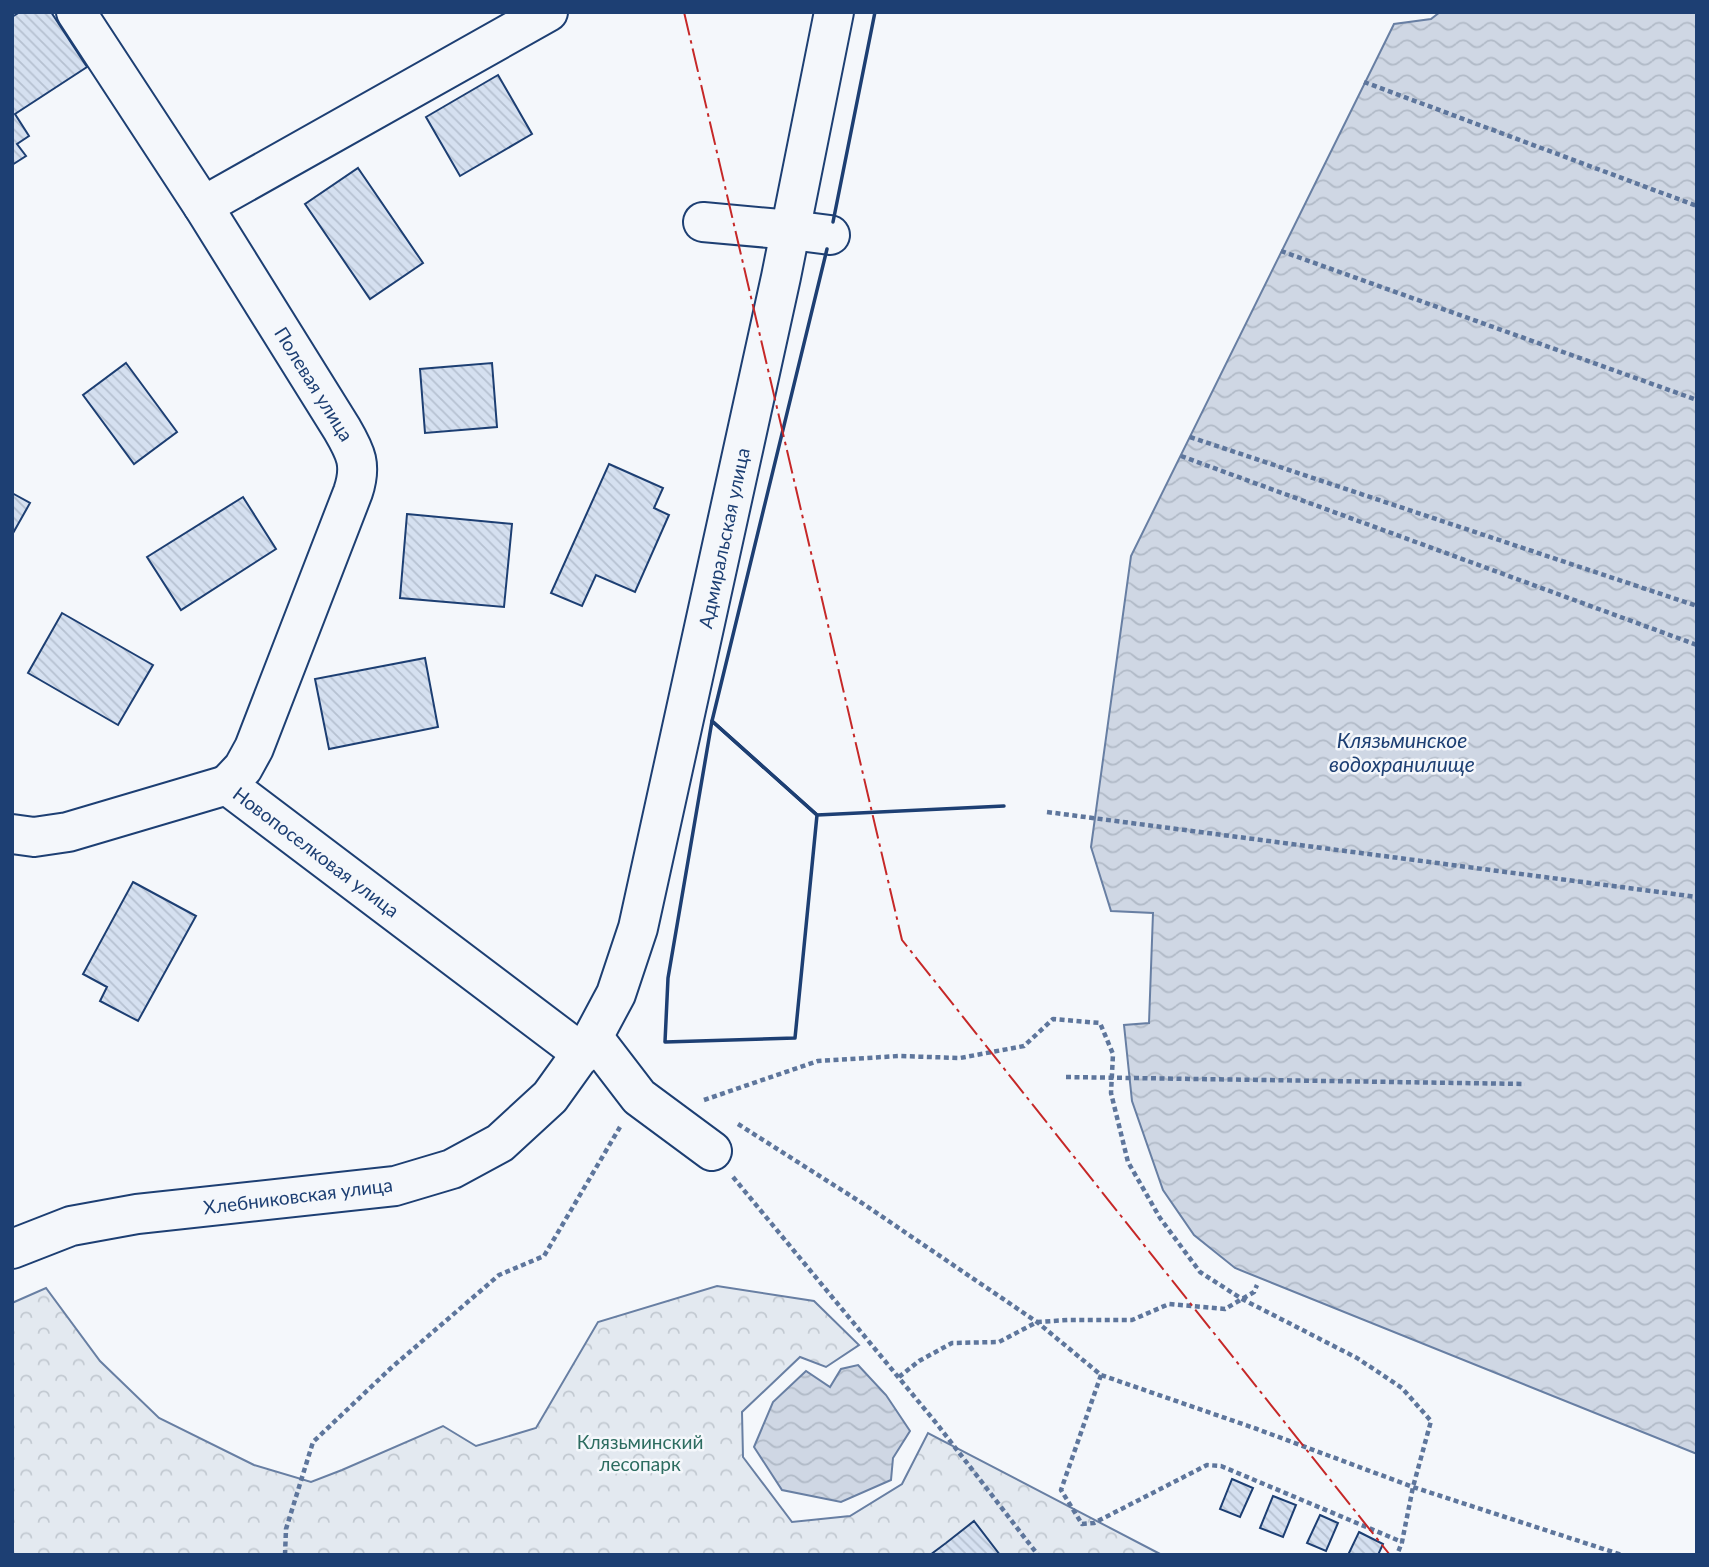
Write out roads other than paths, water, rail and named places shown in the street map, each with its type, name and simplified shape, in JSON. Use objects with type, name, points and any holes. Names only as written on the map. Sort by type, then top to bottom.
[{"type":"street","name":"Полевая улица","points":[[76,12],[203,206],[342,429],[358,460],[358,477],[353,492],[254,748],[243,768],[227,785]]},
{"type":"street","points":[[203,206],[548,12]]},
{"type":"street","name":"Адмиральская улица","points":[[588,1045],[616,994],[638,928],[791,230],[834,12]]},
{"type":"street","points":[[703,222],[830,235]]},
{"type":"street","name":"Новопоселковая улица","points":[[12,834],[34,837],[68,832],[227,785],[588,1045],[639,1097],[723,1137]]},
{"type":"street","name":"Хлебниковская улица","points":[[12,1249],[71,1226],[123,1216],[395,1186],[453,1169],[500,1143],[550,1097],[588,1045]]},
{"type":"water","name":"Клязьминское водохранилище","points":[[1440,12],[1697,12],[1697,1454],[1235,1268],[1194,1235],[1163,1190],[1132,1101],[1124,1025],[1149,1023],[1153,913],[1111,911],[1091,847],[1131,556],[1394,24],[1431,19]]},
{"type":"water","points":[[858,1365],[886,1395],[910,1431],[893,1458],[891,1480],[841,1502],[782,1490],[754,1447],[773,1402],[806,1371],[830,1387],[841,1369]]},
{"type":"park label","name":"Клязьминский лесопарк","points":[[640,1453]]}]
